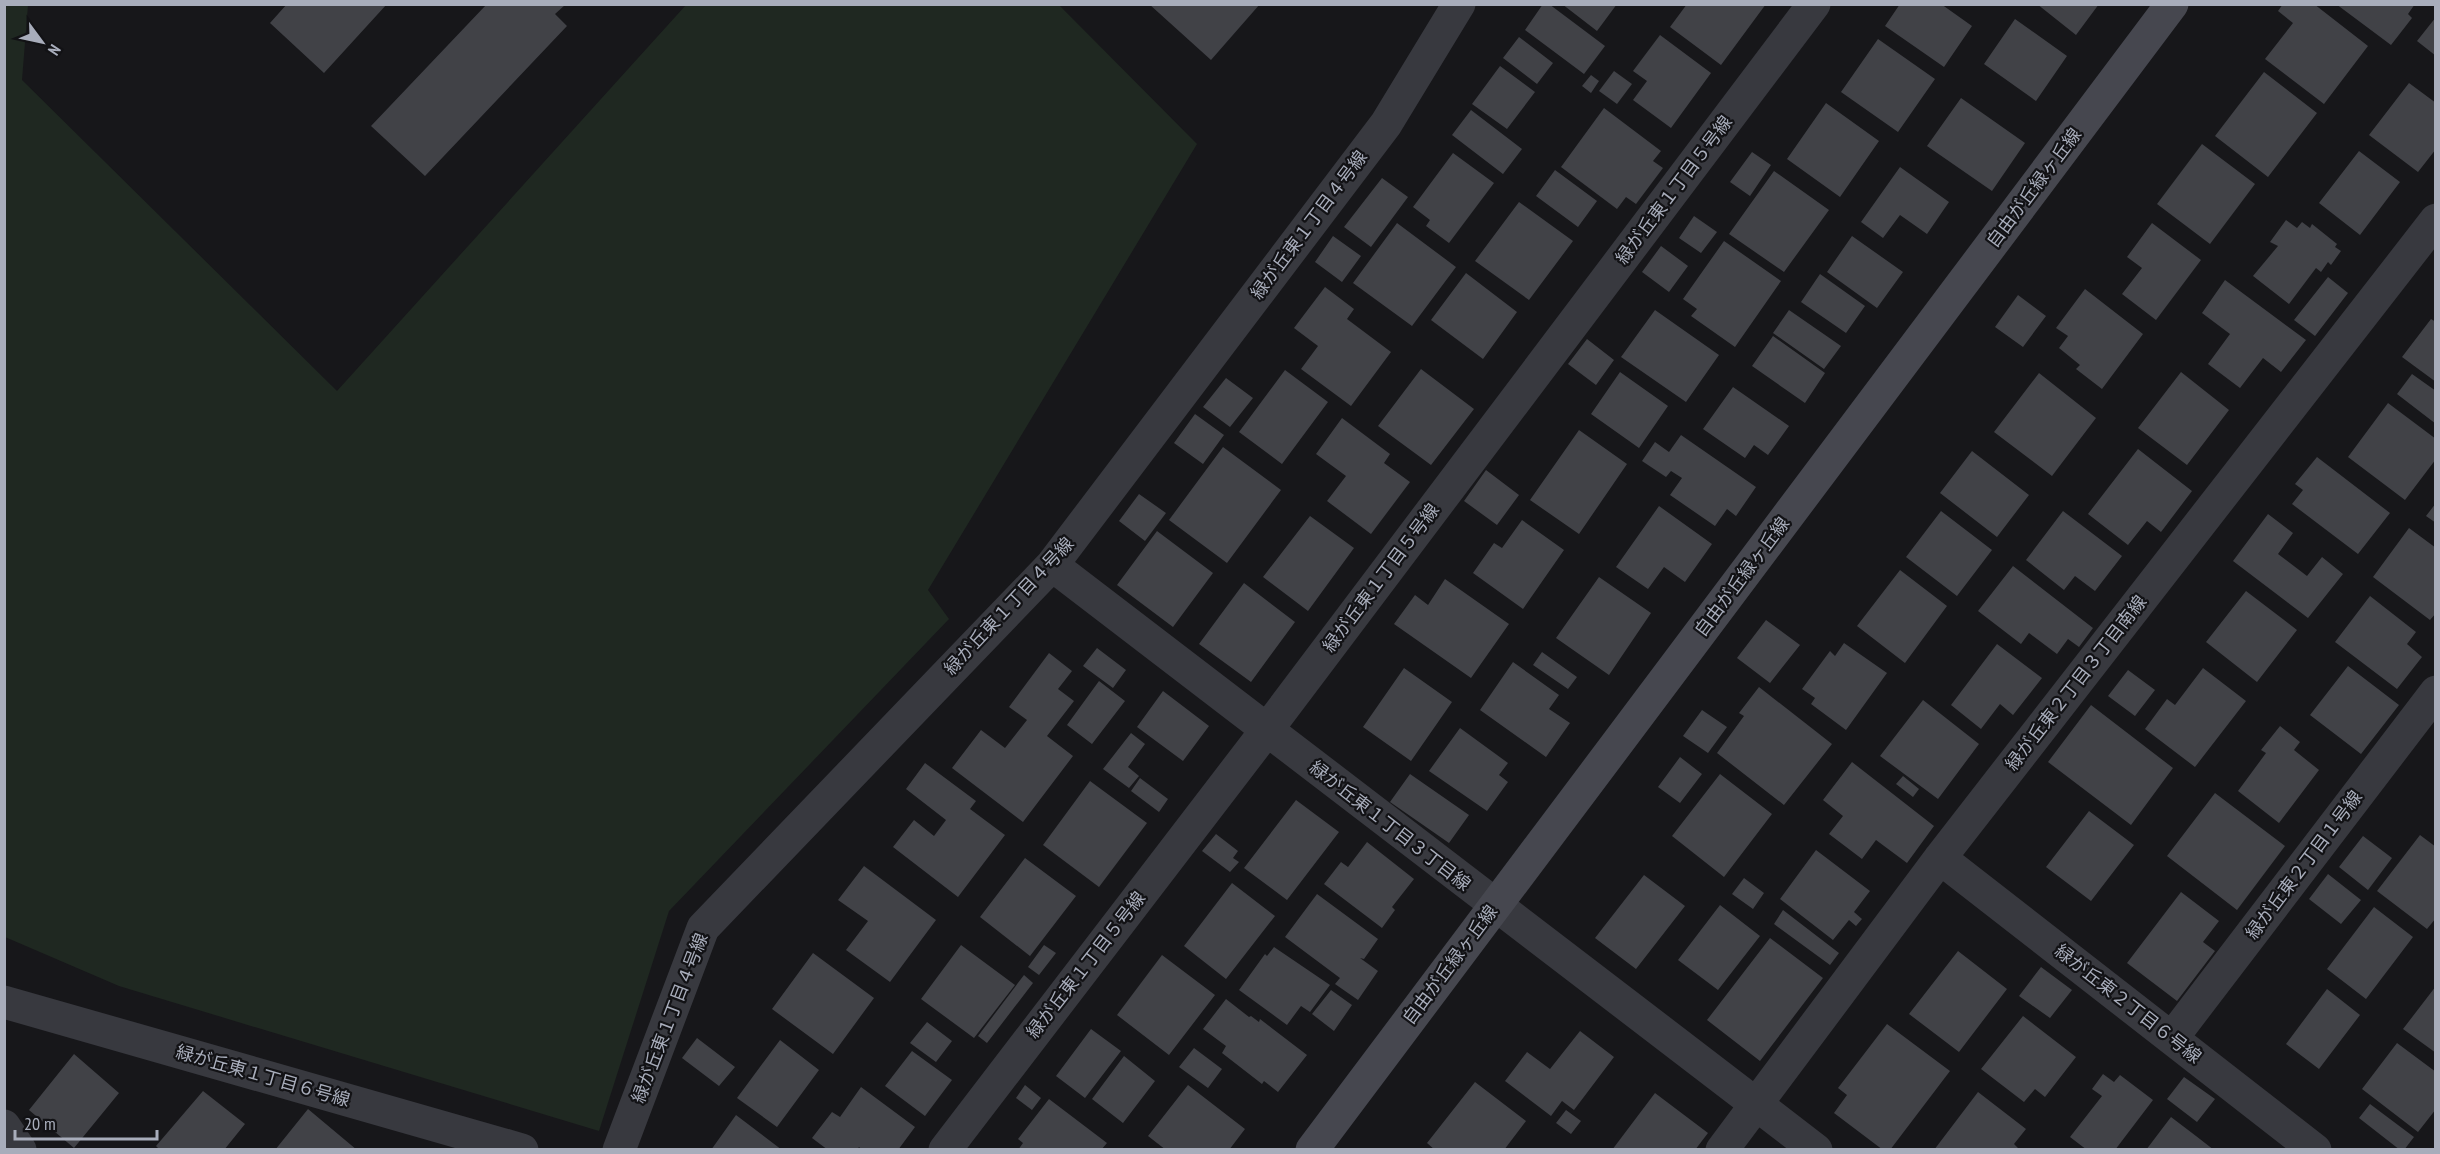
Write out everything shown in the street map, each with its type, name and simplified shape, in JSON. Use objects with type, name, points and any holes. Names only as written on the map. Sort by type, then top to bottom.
[{"type":"street","name":"緑が丘東１丁目４号線","points":[[619,1149],[703,928],[1052,565],[1386,124],[1459,4]]},
{"type":"street","name":"緑が丘東１丁目５号線","points":[[945,1149],[1266,730],[1814,4]]},
{"type":"street","name":"自由が丘緑ヶ丘線","points":[[1312,1149],[2172,4]]},
{"type":"street","name":"緑が丘東２丁目３丁目南線","points":[[1722,1149],[1940,858],[2436,220]]},
{"type":"street","name":"緑が丘東１丁目３丁目線","points":[[1052,565],[1494,906],[1816,1149]]},
{"type":"street","name":"緑が丘東２丁目１号線","points":[[2172,1038],[2436,692]]},
{"type":"street","name":"緑が丘東２丁目６号線","points":[[1940,858],[2315,1149]]},
{"type":"street","name":"緑が丘東１丁目６号線","points":[[4,1002],[522,1149]]},
{"type":"street","points":[[4,1126],[20,1149]]},
{"type":"shaded area","points":[[4,5],[28,5],[22,80],[337,391],[686,5],[1059,5],[1197,144],[928,590],[949,619],[669,911],[599,1131],[119,986],[5,937]]},
{"type":"building","points":[[287,4],[387,4],[324,73],[270,23]]},
{"type":"building","points":[[1149,4],[1260,4],[1211,60]]},
{"type":"building","points":[[1543,4],[1549,4],[1605,46],[1584,74],[1525,30]]},
{"type":"building","points":[[1562,4],[1617,4],[1597,31]]},
{"type":"building","points":[[1687,4],[1766,4],[1721,65],[1670,27]]},
{"type":"building","points":[[1900,4],[1941,4],[1972,26],[1944,67],[1885,26]]},
{"type":"building","points":[[2037,4],[2099,4],[2076,35]]},
{"type":"building","points":[[2283,4],[2314,4],[2368,46],[2324,104],[2265,59],[2293,23],[2278,11]]},
{"type":"building","points":[[2336,4],[2415,4],[2408,14],[2412,18],[2391,45]]},
{"type":"building","points":[[486,5],[565,5],[555,14],[567,26],[425,176],[371,126]]},
{"type":"building","points":[[2436,17],[2436,56],[2417,41]]},
{"type":"building","points":[[2015,19],[2067,56],[2036,101],[1984,64]]},
{"type":"building","points":[[1660,35],[1711,73],[1671,128],[1633,100],[1647,81],[1633,71]]},
{"type":"building","points":[[1519,37],[1553,63],[1537,84],[1503,58]]},
{"type":"building","points":[[1878,39],[1935,79],[1898,132],[1841,92]]},
{"type":"building","points":[[1500,66],[1535,92],[1507,129],[1472,104]]},
{"type":"building","points":[[1614,71],[1632,84],[1617,104],[1599,91]]},
{"type":"building","points":[[2264,72],[2317,113],[2268,177],[2215,136]]},
{"type":"building","points":[[1591,75],[1599,81],[1591,93],[1582,86]]},
{"type":"building","points":[[2409,83],[2436,103],[2436,149],[2418,172],[2369,135]]},
{"type":"building","points":[[1961,98],[2025,143],[1992,191],[1927,146]]},
{"type":"building","points":[[1826,103],[1879,141],[1840,197],[1787,159]]},
{"type":"building","points":[[1604,108],[1661,151],[1653,161],[1663,168],[1636,204],[1626,197],[1617,209],[1561,167]]},
{"type":"building","points":[[1471,110],[1522,149],[1503,174],[1452,135]]},
{"type":"building","points":[[2202,144],[2255,184],[2210,244],[2157,204]]},
{"type":"building","points":[[2359,151],[2400,182],[2360,235],[2319,203]]},
{"type":"building","points":[[1752,152],[1771,165],[1750,196],[1730,182]]},
{"type":"building","points":[[1453,153],[1494,183],[1449,243],[1426,226],[1430,220],[1413,207]]},
{"type":"building","points":[[1900,167],[1949,202],[1927,234],[1900,215],[1883,238],[1861,222]]},
{"type":"building","points":[[1555,170],[1597,201],[1578,227],[1536,196]]},
{"type":"building","points":[[1774,171],[1829,210],[1784,272],[1729,234]]},
{"type":"building","points":[[1382,178],[1408,197],[1371,247],[1344,227]]},
{"type":"building","points":[[1519,202],[1573,241],[1529,300],[1475,261]]},
{"type":"building","points":[[1694,216],[1717,232],[1701,253],[1679,238]]},
{"type":"building","points":[[2286,220],[2297,228],[2302,222],[2310,228],[2312,224],[2337,244],[2335,247],[2341,251],[2331,265],[2328,262],[2321,272],[2316,268],[2289,304],[2253,276],[2278,246],[2270,242]]},
{"type":"building","points":[[1397,223],[1456,267],[1412,326],[1353,283]]},
{"type":"building","points":[[2152,223],[2201,260],[2156,320],[2122,294],[2142,268],[2127,257]]},
{"type":"building","points":[[1333,236],[1361,256],[1342,282],[1315,262]]},
{"type":"building","points":[[1852,236],[1903,272],[1877,308],[1827,272]]},
{"type":"building","points":[[1724,241],[1781,281],[1735,347],[1691,316],[1697,309],[1683,299]]},
{"type":"building","points":[[1661,246],[1688,266],[1669,292],[1642,272]]},
{"type":"building","points":[[1466,273],[1517,312],[1483,359],[1431,320]]},
{"type":"building","points":[[1820,274],[1865,306],[1846,333],[1801,302]]},
{"type":"building","points":[[2328,277],[2348,293],[2315,336],[2294,320]]},
{"type":"building","points":[[2225,280],[2306,340],[2281,372],[2263,358],[2240,388],[2208,364],[2230,334],[2202,313]]},
{"type":"building","points":[[1325,287],[1354,309],[1347,319],[1391,352],[1351,406],[1301,369],[1318,346],[1294,328]]},
{"type":"building","points":[[2085,289],[2143,334],[2102,389],[2076,369],[2080,365],[2059,348],[2068,336],[2056,328]]},
{"type":"building","points":[[2018,295],[2046,316],[2023,347],[1995,327]]},
{"type":"building","points":[[1655,310],[1719,355],[1686,402],[1621,357]]},
{"type":"building","points":[[1789,310],[1841,346],[1824,369],[1773,333]]},
{"type":"building","points":[[2431,319],[2436,322],[2436,382],[2402,357]]},
{"type":"building","points":[[1773,336],[1825,373],[1805,403],[1752,366]]},
{"type":"building","points":[[1587,339],[1614,360],[1596,385],[1568,364]]},
{"type":"building","points":[[1421,369],[1474,409],[1431,465],[1378,426]]},
{"type":"building","points":[[1285,370],[1328,402],[1282,464],[1239,432]]},
{"type":"building","points":[[1620,372],[1668,406],[1639,448],[1591,414]]},
{"type":"building","points":[[2181,372],[2229,410],[2187,465],[2138,428]]},
{"type":"building","points":[[2039,373],[2096,418],[2052,476],[1994,432]]},
{"type":"building","points":[[2412,374],[2436,391],[2436,424],[2397,394]]},
{"type":"building","points":[[1226,378],[1253,398],[1230,427],[1203,407]]},
{"type":"building","points":[[1733,387],[1789,426],[1768,455],[1754,445],[1745,458],[1703,429]]},
{"type":"building","points":[[2388,403],[2436,439],[2436,459],[2405,500],[2348,457]]},
{"type":"building","points":[[1195,414],[1224,435],[1203,464],[1174,443]]},
{"type":"building","points":[[1342,418],[1390,454],[1384,463],[1410,482],[1371,534],[1327,501],[1346,476],[1316,454]]},
{"type":"building","points":[[1579,430],[1627,464],[1579,534],[1530,500]]},
{"type":"building","points":[[1681,435],[1756,487],[1736,516],[1727,509],[1715,526],[1670,495],[1682,478],[1671,471],[1666,477],[1642,461],[1655,442],[1669,452]]},
{"type":"building","points":[[1223,447],[1281,490],[1227,563],[1169,520]]},
{"type":"building","points":[[2138,449],[2192,491],[2161,532],[2147,521],[2128,545],[2088,514]]},
{"type":"building","points":[[1972,451],[2029,495],[1997,537],[1940,493]]},
{"type":"building","points":[[2317,457],[2390,513],[2358,554],[2292,504],[2303,490],[2295,484]]},
{"type":"building","points":[[1486,470],[1519,495],[1497,525],[1464,501]]},
{"type":"building","points":[[1139,494],[1166,513],[1145,541],[1119,521]]},
{"type":"building","points":[[2436,503],[2436,523],[2426,516]]},
{"type":"building","points":[[1659,506],[1712,544],[1685,582],[1664,567],[1648,589],[1616,567]]},
{"type":"building","points":[[1941,511],[1992,550],[1957,596],[1906,557]]},
{"type":"building","points":[[2063,511],[2122,556],[2095,591],[2075,576],[2064,590],[2026,560]]},
{"type":"building","points":[[2268,514],[2293,533],[2278,554],[2307,576],[2322,557],[2343,574],[2308,618],[2233,561]]},
{"type":"building","points":[[1310,516],[1354,548],[1308,611],[1263,577]]},
{"type":"building","points":[[1522,520],[1564,550],[1523,609],[1473,573],[1494,543],[1502,548]]},
{"type":"building","points":[[2409,528],[2436,548],[2436,613],[2430,620],[2373,577]]},
{"type":"building","points":[[1157,531],[1213,573],[1173,627],[1117,585]]},
{"type":"building","points":[[2013,566],[2093,628],[2079,647],[2068,639],[2057,654],[2029,633],[2021,644],[1978,611]]},
{"type":"building","points":[[1900,570],[1947,606],[1905,663],[1857,626]]},
{"type":"building","points":[[1599,577],[1651,613],[1609,675],[1556,638]]},
{"type":"building","points":[[1445,579],[1509,624],[1471,678],[1394,624],[1415,595],[1428,605]]},
{"type":"building","points":[[1244,583],[1295,622],[1251,682],[1199,644]]},
{"type":"building","points":[[2246,591],[2297,630],[2257,682],[2206,642]]},
{"type":"building","points":[[2370,596],[2416,632],[2407,644],[2422,657],[2397,689],[2335,642]]},
{"type":"building","points":[[1766,620],[1800,645],[1770,683],[1737,658]]},
{"type":"building","points":[[1844,643],[1887,673],[1846,730],[1811,704],[1815,698],[1802,689],[1830,651],[1835,656]]},
{"type":"building","points":[[1997,644],[2042,678],[2013,715],[2000,704],[1981,729],[1951,705]]},
{"type":"building","points":[[1097,648],[1126,670],[1113,688],[1083,666]]},
{"type":"building","points":[[1542,652],[1577,677],[1568,689],[1533,665]]},
{"type":"building","points":[[1049,653],[1072,671],[1058,689],[1074,701],[1047,736],[1073,756],[1023,822],[952,768],[981,730],[1005,748],[1027,720],[1009,707]]},
{"type":"building","points":[[1513,662],[1559,695],[1549,709],[1570,723],[1546,757],[1480,710]]},
{"type":"building","points":[[2348,666],[2399,705],[2361,754],[2310,715]]},
{"type":"building","points":[[1404,668],[1452,702],[1411,761],[1363,727]]},
{"type":"building","points":[[2203,668],[2246,701],[2195,767],[2145,729],[2167,699],[2175,705]]},
{"type":"building","points":[[2128,670],[2155,690],[2135,716],[2108,696]]},
{"type":"building","points":[[1099,681],[1125,701],[1092,744],[1067,725]]},
{"type":"building","points":[[1759,687],[1832,744],[1784,805],[1717,753],[1744,716],[1739,713]]},
{"type":"building","points":[[1163,691],[1209,726],[1183,761],[1137,727]]},
{"type":"building","points":[[1923,700],[1979,744],[1938,799],[1880,756]]},
{"type":"building","points":[[2091,705],[2173,768],[2131,825],[2048,762]]},
{"type":"building","points":[[1702,710],[1727,727],[1708,753],[1683,736]]},
{"type":"building","points":[[2280,726],[2300,742],[2294,750],[2319,770],[2279,823],[2238,791],[2266,753],[2261,750]]},
{"type":"building","points":[[1460,728],[1508,763],[1499,775],[1508,782],[1487,811],[1429,771]]},
{"type":"building","points":[[1131,733],[1145,744],[1128,767],[1139,776],[1129,788],[1103,769]]},
{"type":"building","points":[[1680,757],[1702,774],[1680,803],[1658,787]]},
{"type":"building","points":[[1852,762],[1934,826],[1907,863],[1876,840],[1862,859],[1829,834],[1843,816],[1823,800]]},
{"type":"building","points":[[925,763],[976,801],[970,809],[1005,835],[958,897],[893,847],[914,820],[934,836],[946,820],[906,789]]},
{"type":"building","points":[[1410,774],[1469,815],[1449,843],[1390,802]]},
{"type":"building","points":[[1720,774],[1772,814],[1724,877],[1672,836]]},
{"type":"building","points":[[1903,776],[1919,789],[1913,797],[1896,784]]},
{"type":"building","points":[[1140,778],[1168,799],[1159,812],[1131,791]]},
{"type":"building","points":[[1090,781],[1147,823],[1099,887],[1043,845]]},
{"type":"building","points":[[2215,793],[2285,846],[2237,910],[2167,856]]},
{"type":"building","points":[[1296,800],[1339,832],[1287,900],[1244,868]]},
{"type":"building","points":[[2089,811],[2134,845],[2091,901],[2046,867]]},
{"type":"building","points":[[1216,834],[1238,851],[1233,858],[1239,862],[1230,872],[1202,851]]},
{"type":"building","points":[[2420,835],[2436,847],[2436,918],[2427,929],[2377,891]]},
{"type":"building","points":[[2363,836],[2392,858],[2368,890],[2339,867]]},
{"type":"building","points":[[1367,842],[1414,879],[1392,907],[1395,910],[1382,928],[1324,884],[1341,862],[1348,867]]},
{"type":"building","points":[[1816,850],[1870,891],[1854,912],[1862,919],[1856,926],[1849,920],[1833,940],[1780,899]]},
{"type":"building","points":[[1025,858],[1076,896],[1030,956],[980,917]]},
{"type":"building","points":[[864,866],[936,920],[890,982],[846,950],[868,921],[838,900]]},
{"type":"building","points":[[2328,874],[2361,900],[2341,924],[2309,899]]},
{"type":"building","points":[[1644,875],[1685,906],[1636,969],[1595,938]]},
{"type":"building","points":[[1744,878],[1764,893],[1753,909],[1732,894]]},
{"type":"building","points":[[1232,883],[1275,916],[1226,979],[1184,946]]},
{"type":"building","points":[[2181,892],[2219,921],[2203,942],[2215,951],[2177,1001],[2127,963]]},
{"type":"building","points":[[1317,894],[1378,939],[1364,959],[1360,958],[1378,971],[1358,1000],[1335,984],[1340,978],[1285,937]]},
{"type":"building","points":[[1720,905],[1760,936],[1718,990],[1678,960]]},
{"type":"building","points":[[2374,907],[2413,937],[2366,999],[2327,969]]},
{"type":"building","points":[[1783,910],[1839,953],[1830,965],[1774,924]]},
{"type":"building","points":[[1770,938],[1823,978],[1760,1061],[1707,1020]]},
{"type":"building","points":[[961,945],[1015,985],[974,1038],[921,999]]},
{"type":"building","points":[[1044,945],[1056,953],[1039,975],[1028,967]]},
{"type":"building","points":[[1274,947],[1330,985],[1310,1012],[1301,1006],[1287,1025],[1239,990],[1265,954],[1267,956]]},
{"type":"building","points":[[1958,951],[2007,989],[1959,1052],[1909,1014]]},
{"type":"building","points":[[813,953],[874,998],[833,1054],[772,1009]]},
{"type":"building","points":[[1162,955],[1215,995],[1169,1055],[1117,1015]]},
{"type":"building","points":[[2041,967],[2072,990],[2050,1018],[2019,996]]},
{"type":"building","points":[[1024,975],[1033,983],[987,1043],[978,1036]]},
{"type":"building","points":[[2436,986],[2436,1053],[2403,1029]]},
{"type":"building","points":[[2327,989],[2360,1015],[2319,1069],[2286,1044]]},
{"type":"building","points":[[1331,990],[1352,1005],[1334,1031],[1312,1014]]},
{"type":"building","points":[[1226,999],[1249,1017],[1259,1022],[1260,1019],[1307,1055],[1278,1092],[1264,1081],[1262,1084],[1222,1053],[1226,1046],[1203,1029]]},
{"type":"building","points":[[2023,1016],[2076,1057],[2045,1097],[2035,1089],[2024,1102],[1981,1069]]},
{"type":"building","points":[[927,1022],[952,1041],[936,1062],[910,1043]]},
{"type":"building","points":[[1887,1024],[1950,1071],[1890,1150],[1883,1150],[1834,1113],[1847,1095],[1838,1088]]},
{"type":"building","points":[[1091,1029],[1121,1051],[1085,1098],[1056,1076]]},
{"type":"building","points":[[1580,1031],[1614,1057],[1574,1110],[1562,1101],[1551,1116],[1505,1081],[1527,1052],[1550,1069]]},
{"type":"building","points":[[697,1038],[735,1067],[719,1086],[682,1058]]},
{"type":"building","points":[[780,1040],[819,1070],[777,1127],[737,1098]]},
{"type":"building","points":[[2397,1043],[2436,1072],[2436,1109],[2418,1132],[2362,1089]]},
{"type":"building","points":[[1194,1048],[1222,1069],[1208,1088],[1179,1067]]},
{"type":"building","points":[[912,1051],[952,1080],[925,1116],[885,1086]]},
{"type":"building","points":[[74,1054],[119,1093],[74,1148],[29,1110]]},
{"type":"building","points":[[1124,1056],[1155,1081],[1123,1123],[1092,1099]]},
{"type":"building","points":[[2103,1074],[2114,1082],[2120,1075],[2153,1100],[2115,1150],[2087,1150],[2070,1137],[2102,1096],[2092,1089]]},
{"type":"building","points":[[2184,1077],[2215,1099],[2197,1122],[2167,1099]]},
{"type":"building","points":[[1475,1082],[1526,1121],[1504,1150],[1435,1150],[1427,1143]]},
{"type":"building","points":[[1025,1085],[1041,1098],[1032,1110],[1016,1098]]},
{"type":"building","points":[[1188,1085],[1245,1129],[1229,1150],[1166,1150],[1148,1136]]},
{"type":"building","points":[[861,1087],[915,1127],[898,1150],[862,1150],[859,1147],[857,1150],[828,1150],[812,1138],[832,1112],[840,1117]]},
{"type":"building","points":[[203,1091],[245,1124],[224,1150],[160,1150],[156,1146]]},
{"type":"building","points":[[1978,1092],[2026,1129],[2014,1144],[2020,1150],[1934,1150]]},
{"type":"building","points":[[1655,1093],[1708,1133],[1695,1150],[1612,1150]]},
{"type":"building","points":[[1049,1099],[1107,1143],[1101,1150],[1018,1150],[1023,1143],[1018,1139]]},
{"type":"building","points":[[2370,1104],[2414,1137],[2404,1150],[2400,1150],[2359,1118]]},
{"type":"building","points":[[308,1109],[357,1150],[275,1150]]},
{"type":"building","points":[[1566,1110],[1581,1121],[1571,1134],[1556,1123]]},
{"type":"building","points":[[736,1115],[782,1150],[711,1150]]},
{"type":"building","points":[[2171,1117],[2196,1136],[2214,1150],[2146,1150]]}]
